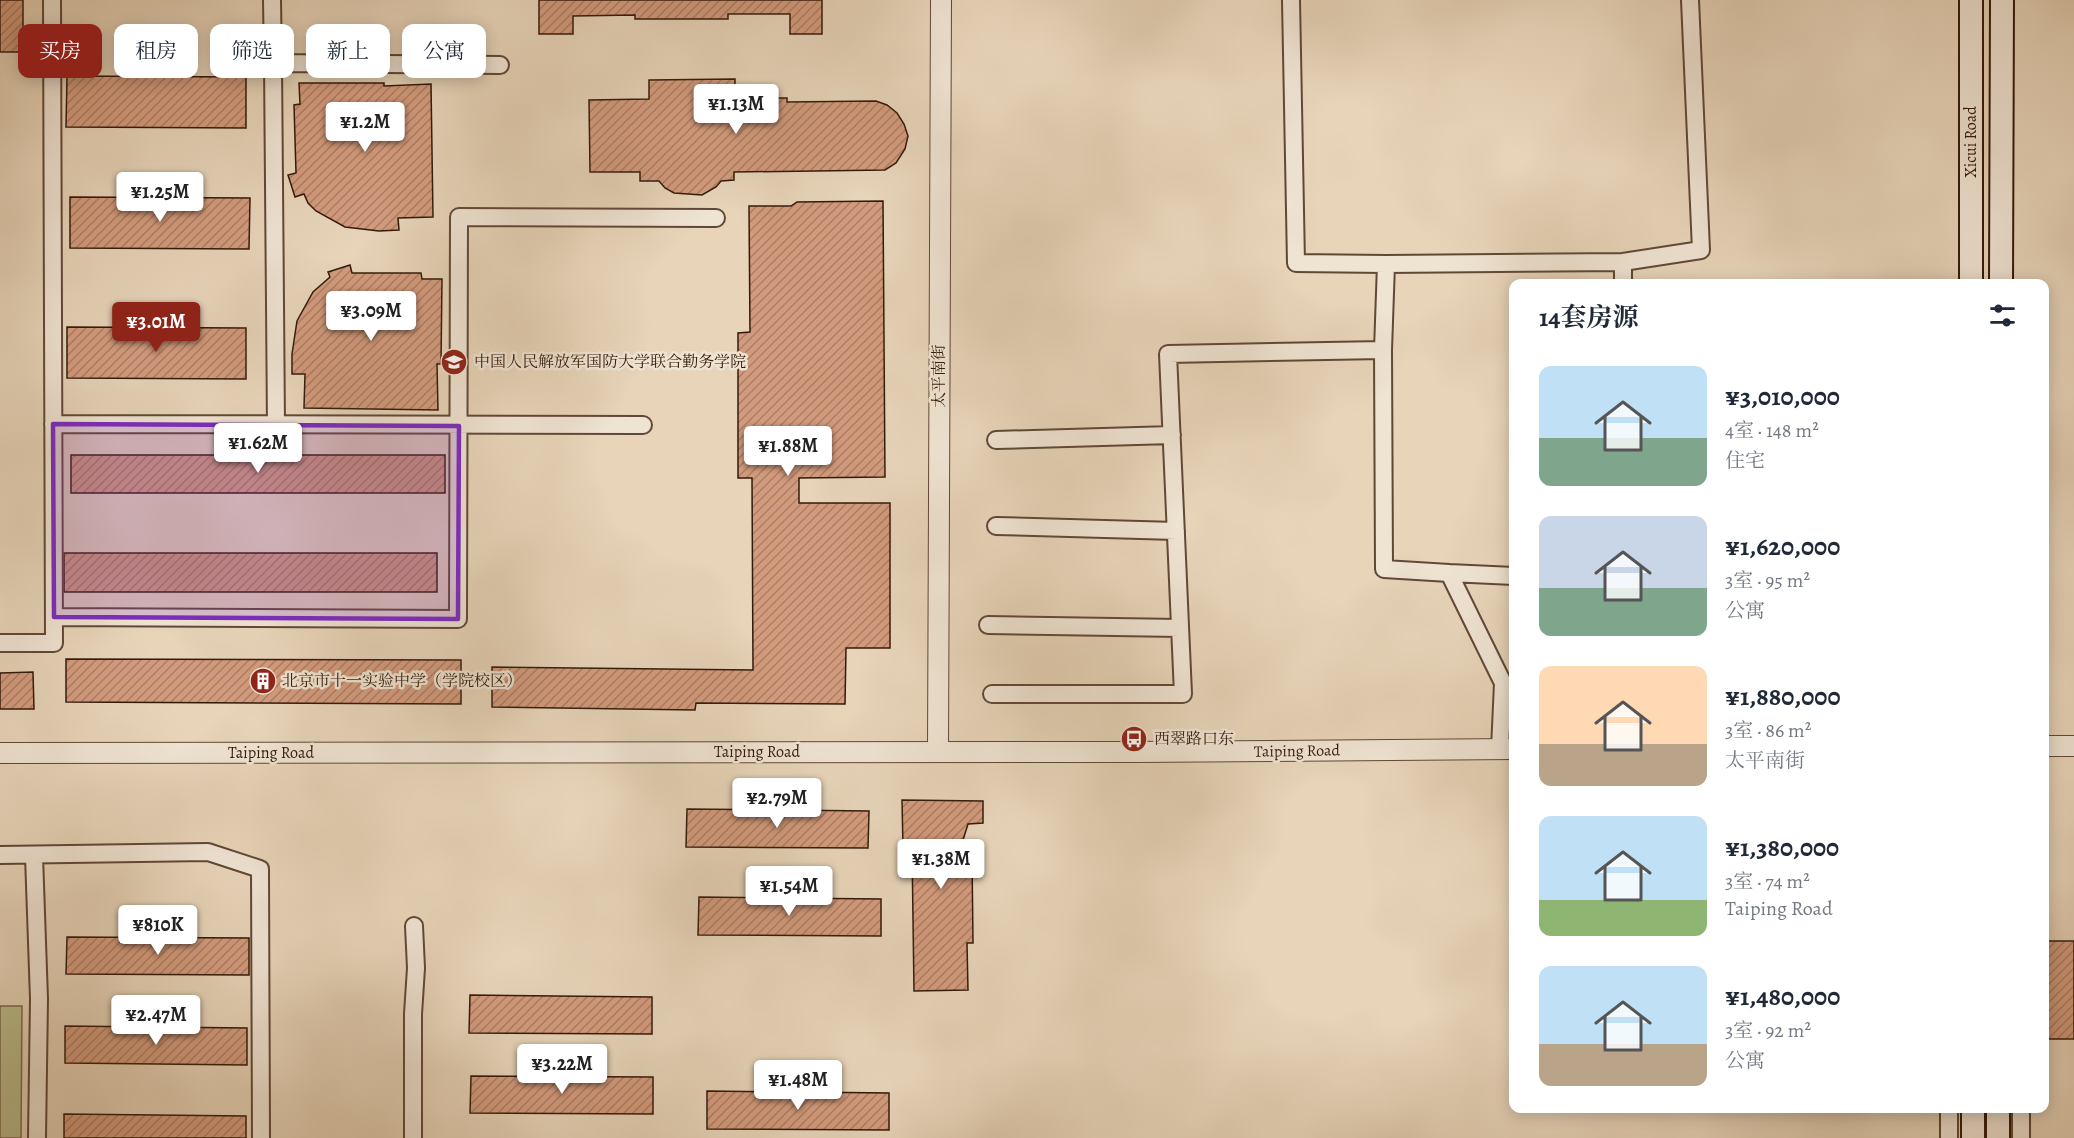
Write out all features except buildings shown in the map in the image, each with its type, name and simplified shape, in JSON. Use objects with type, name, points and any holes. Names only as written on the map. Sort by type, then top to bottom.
[{"type":"main road","name":"Xicui Road","points":[[1971,0],[1971,279]]},
{"type":"main road","name":"Xicui Road","points":[[2001,279],[2002,0]]},
{"type":"main road","points":[[1973,1113],[1973,1138]]},
{"type":"main road","points":[[1998,1113],[1998,1138]]},
{"type":"street","points":[[0,643],[54,643],[52,0]]},
{"type":"street","points":[[272,0],[272,24]]},
{"type":"street","name":"太平南街","points":[[938,752],[941,0]]},
{"type":"street","points":[[1291,0],[1296,263],[1386,264],[1623,262],[1701,250],[1690,0]]},
{"type":"street","points":[[294,63],[500,65]]},
{"type":"street","points":[[273,78],[276,425]]},
{"type":"street","points":[[54,617],[458,619],[459,216],[716,218]]},
{"type":"street","points":[[1623,262],[1623,279]]},
{"type":"street","points":[[1386,264],[1383,350],[1384,569],[1509,576]]},
{"type":"street","points":[[992,694],[1183,694],[1168,354],[1383,350]]},
{"type":"street","points":[[53,424],[643,425]]},
{"type":"street","points":[[996,440],[1172,435]]},
{"type":"street","points":[[996,526],[1176,531]]},
{"type":"street","points":[[1449,573],[1508,678],[1507,749]]},
{"type":"street","points":[[988,625],[1180,628]]},
{"type":"street","points":[[2049,746],[2074,746]]},
{"type":"street","name":"Taiping Road","points":[[0,753],[1507,749]]},
{"type":"street","points":[[0,855],[208,852],[260,869],[261,1138]]},
{"type":"street","points":[[34,856],[39,999],[38,1138]]},
{"type":"street","points":[[413,1138],[413,1014],[416,968],[414,926]]},
{"type":"street","points":[[1949,1113],[1949,1138]]},
{"type":"street","points":[[2021,1113],[2021,1138]]},
{"type":"highlighted area","points":[[53,424],[459,426],[458,619],[54,617]]},
{"type":"green space","points":[[0,1006],[22,1006],[21,1138],[0,1138]]},
{"type":"place","name":"中国人民解放军国防大学联合勤务学院","points":[[454,362]]},
{"type":"place","name":"北京市十一实验中学（学院校区）","points":[[263,681]]},
{"type":"place","name":"西翠路口东","points":[[1134,739]]}]
